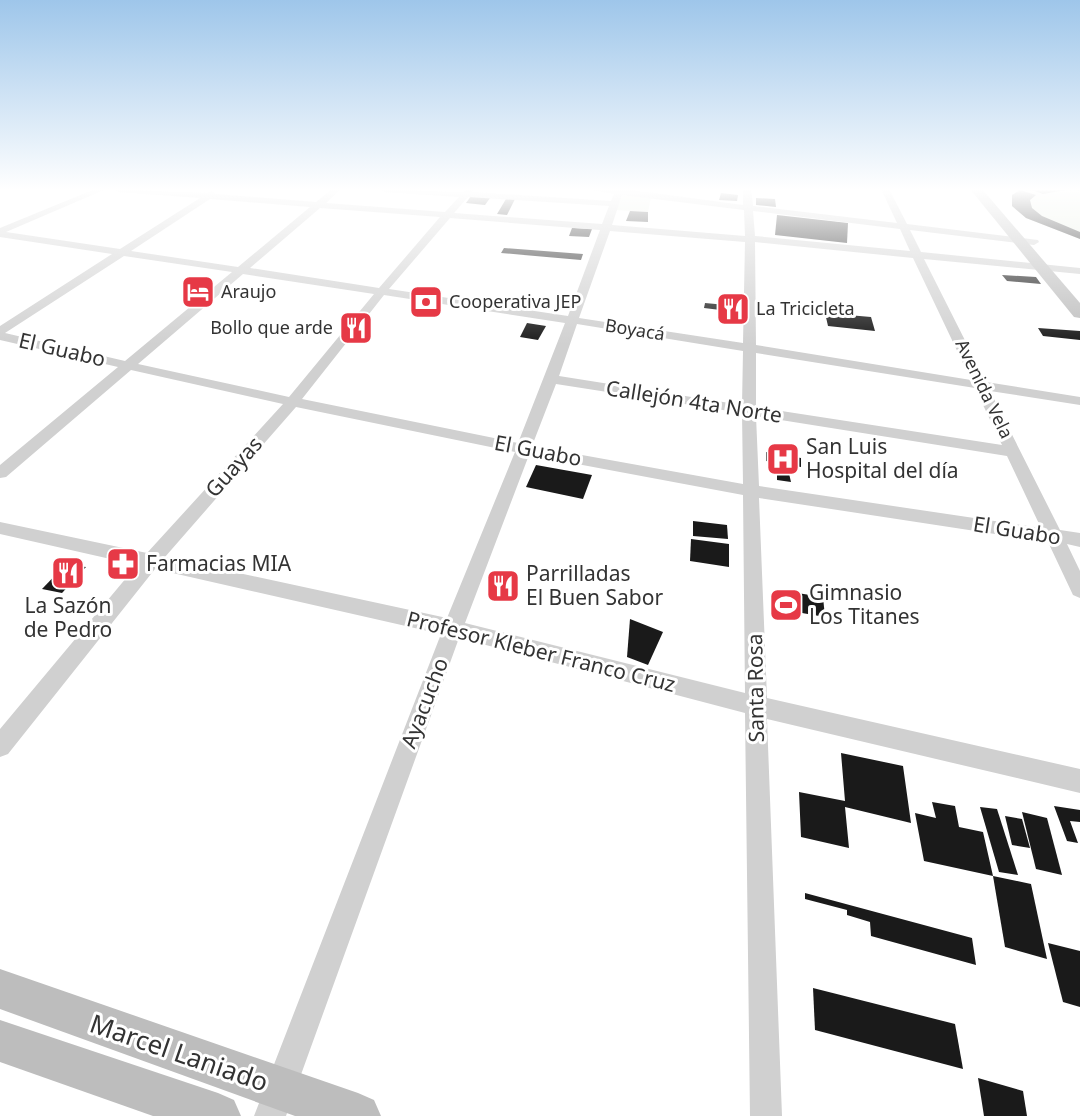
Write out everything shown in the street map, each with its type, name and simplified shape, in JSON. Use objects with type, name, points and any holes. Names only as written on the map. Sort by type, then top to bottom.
[{"type":"main road","points":[[1027,241],[1050,268],[1080,296]]},
{"type":"main road","points":[[1050,268],[1080,313]]},
{"type":"main road","name":"Marcel Laniado","points":[[0,990],[275,1102],[358,1116]]},
{"type":"main road","name":"Marcel Laniado","points":[[0,1041],[218,1116]]},
{"type":"street","name":"Boyacá","points":[[51,241],[572,320],[1080,401]]},
{"type":"street","points":[[0,334],[137,241]]},
{"type":"street","points":[[0,473],[125,364],[275,241]]},
{"type":"street","name":"Guayas","points":[[0,746],[150,562],[293,401],[380,292],[424,241]]},
{"type":"street","name":"Ayacucho","points":[[275,1102],[601,241]]},
{"type":"street","name":"Santa Rosa","points":[[750,241],[749,412],[753,491],[766,1116]]},
{"type":"street","points":[[772,241],[1080,271]]},
{"type":"street","name":"Avenida Vela","points":[[910,241],[1015,452],[1080,590]]},
{"type":"street","name":"El Guabo","points":[[0,334],[293,401],[523,449],[753,491],[1080,540]]},
{"type":"street","name":"Callejón 4ta Norte","points":[[550,379],[1015,452]]},
{"type":"street","name":"Profesor Kleber Franco Cruz","points":[[0,528],[453,628],[756,706],[1080,781]]},
{"type":"building","points":[[504,248],[583,254],[581,260],[501,253]]},
{"type":"building","points":[[1002,275],[1036,277],[1041,284],[1007,281]]},
{"type":"building","points":[[705,303],[737,306],[737,312],[704,308]]},
{"type":"building","points":[[825,313],[871,317],[875,331],[828,326]]},
{"type":"building","points":[[527,323],[546,326],[538,340],[520,337]]},
{"type":"building","points":[[1038,328],[1080,331],[1080,340],[1043,336]]},
{"type":"building","name":"San Luis Hospital del día","points":[[766,452],[801,458],[801,467],[787,465],[791,482],[777,480],[777,463],[766,461]]},
{"type":"building","points":[[536,465],[592,475],[583,499],[526,487]]},
{"type":"building","points":[[693,521],[727,525],[728,539],[693,536]]},
{"type":"building","points":[[691,539],[729,544],[729,567],[690,561]]},
{"type":"building","points":[[66,564],[86,567],[62,593],[42,589]]},
{"type":"building","name":"Parrilladas El Buen Sabor","points":[[495,578],[516,582],[512,595],[491,591]]},
{"type":"building","points":[[778,590],[823,597],[825,617],[779,609]]},
{"type":"building","points":[[630,619],[663,632],[648,665],[627,657]]},
{"type":"building","points":[[841,753],[903,766],[911,823],[845,807],[849,848],[801,837],[799,792],[845,801]]},
{"type":"building","points":[[932,802],[955,806],[959,827],[983,832],[993,876],[924,861],[915,813],[936,818]]},
{"type":"building","points":[[1054,806],[1080,810],[1080,822],[1070,821],[1078,843],[1067,841]]},
{"type":"building","points":[[980,807],[997,809],[1018,875],[999,872]]},
{"type":"building","points":[[1022,812],[1047,818],[1062,875],[1036,869]]},
{"type":"building","points":[[1005,816],[1022,819],[1030,848],[1012,845]]},
{"type":"building","points":[[993,876],[1031,884],[1047,959],[1005,947]]},
{"type":"building","points":[[805,893],[972,938],[976,965],[871,936],[870,922],[847,915],[847,910],[805,899]]},
{"type":"building","points":[[1048,943],[1080,951],[1080,1007],[1063,1002]]},
{"type":"building","points":[[813,988],[955,1024],[963,1069],[815,1030]]},
{"type":"building","points":[[978,1078],[1023,1091],[1027,1116],[984,1116]]},
{"type":"place","name":"Araujo","points":[[198,292]]},
{"type":"place","name":"Cooperativa JEP","points":[[426,302]]},
{"type":"place","name":"La Tricicleta","points":[[733,309]]},
{"type":"place","name":"Bollo que arde","points":[[356,328]]},
{"type":"place","name":"San Luis Hospital del día","points":[[783,459]]},
{"type":"place","name":"Farmacias MIA","points":[[123,564]]},
{"type":"place","name":"La Sazón de Pedro","points":[[68,573]]},
{"type":"place","name":"Parrilladas El Buen Sabor","points":[[503,586]]},
{"type":"place","name":"Gimnasio Los Titanes","points":[[786,605]]}]
